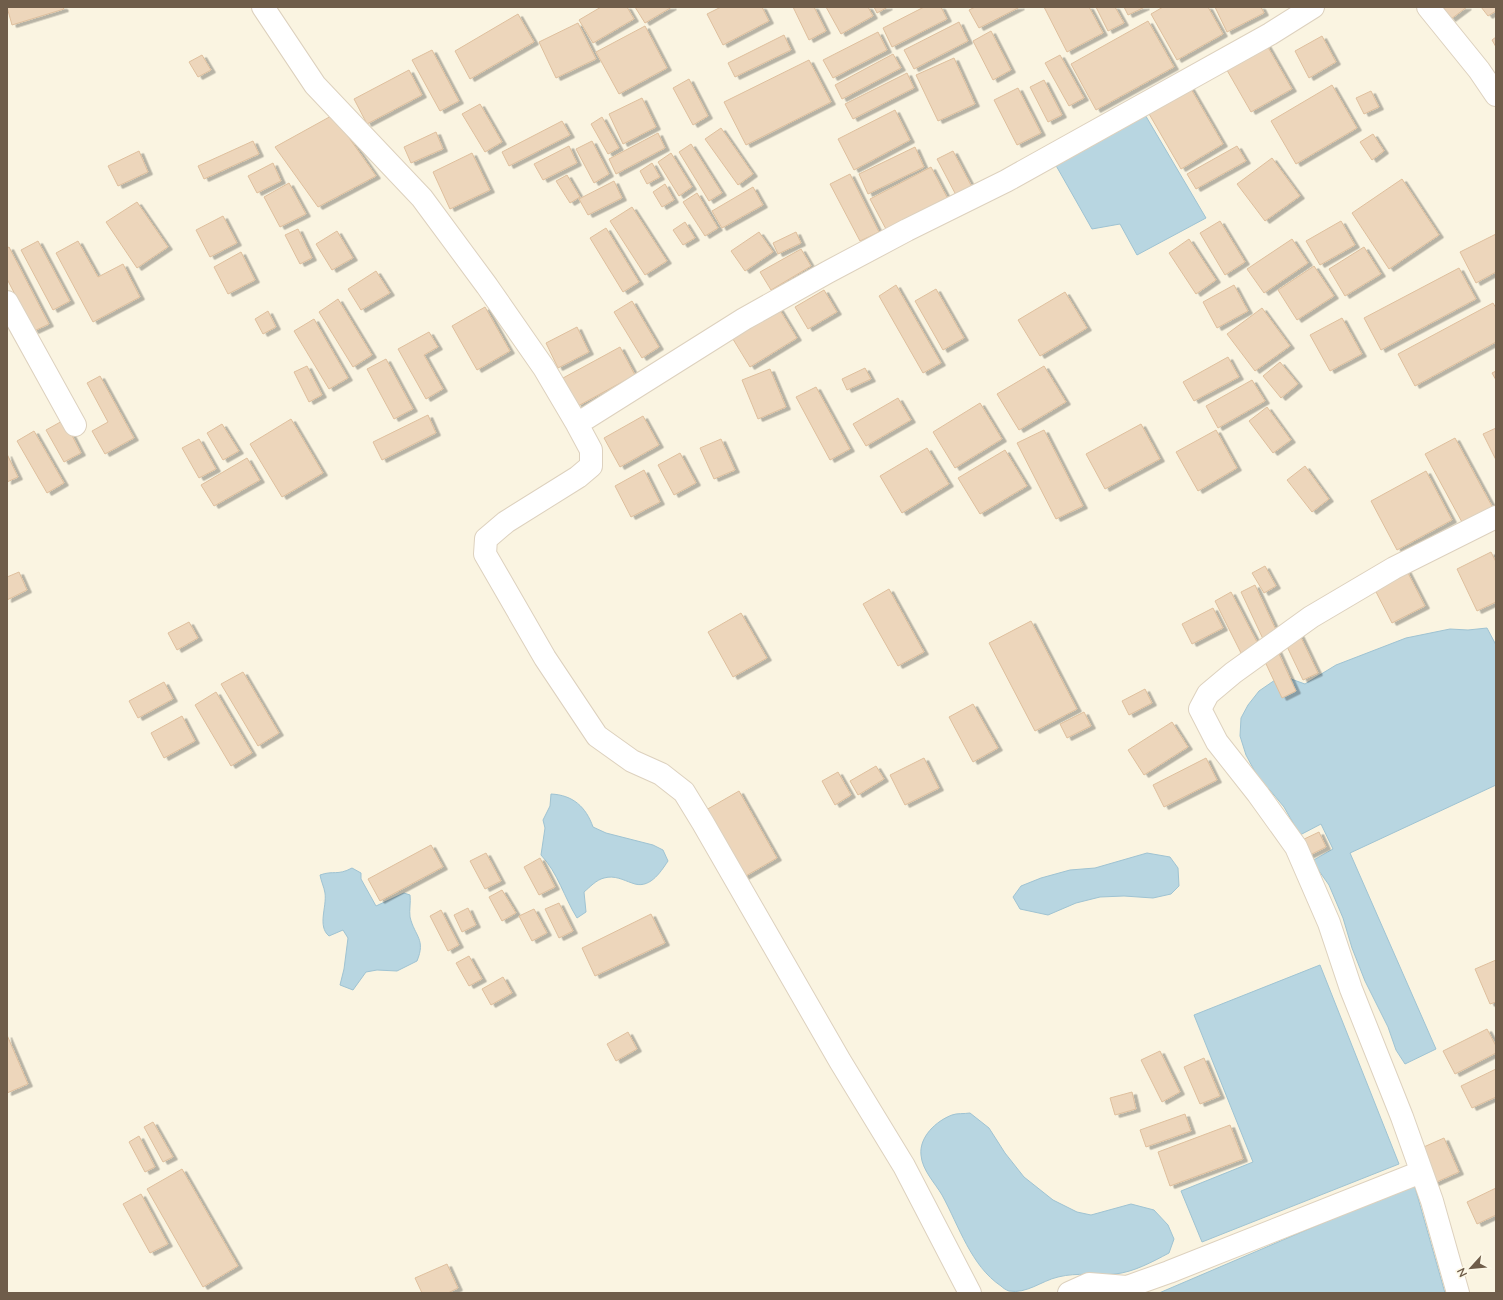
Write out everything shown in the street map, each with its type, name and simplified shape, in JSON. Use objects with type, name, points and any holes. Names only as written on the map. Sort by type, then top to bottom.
[{"type":"street","points":[[263,7],[315,85],[422,198],[492,292],[544,368],[577,424],[591,450],[591,466],[578,477],[506,522],[486,538],[485,554],[545,658],[597,736],[632,761],[661,774],[684,792],[840,1061],[904,1166],[970,1293]]},
{"type":"street","points":[[577,424],[751,315],[894,237],[1006,181],[1270,34],[1313,7]]},
{"type":"street","points":[[1428,7],[1479,70],[1496,95]]},
{"type":"street","points":[[7,302],[76,425]]},
{"type":"street","points":[[1458,1293],[1432,1201],[1402,1117],[1351,989],[1329,923],[1296,847],[1258,794],[1217,742],[1200,709],[1208,694],[1233,673],[1311,617],[1394,568],[1496,517]]},
{"type":"street","points":[[1069,1293],[1089,1284],[1127,1287],[1169,1272],[1421,1172]]},
{"type":"water","points":[[1144,113],[1206,218],[1137,255],[1120,224],[1092,229],[1054,162]]},
{"type":"water","points":[[1487,628],[1496,645],[1496,785],[1350,853],[1436,1049],[1405,1064],[1396,1050],[1388,1027],[1365,981],[1352,948],[1343,918],[1329,885],[1312,861],[1333,849],[1321,824],[1300,835],[1284,807],[1269,789],[1261,783],[1246,755],[1240,736],[1241,718],[1248,705],[1259,691],[1275,680],[1291,679],[1305,684],[1336,665],[1406,638],[1450,629],[1468,630]]},
{"type":"water","points":[[551,794],[566,797],[578,803],[587,814],[593,827],[606,833],[653,845],[663,850],[668,861],[658,875],[644,884],[638,885],[612,877],[598,880],[584,892],[586,912],[577,918],[552,869],[541,855],[545,828],[543,820],[550,806]]},
{"type":"water","points":[[1147,853],[1170,857],[1178,868],[1179,886],[1171,894],[1153,898],[1124,896],[1100,897],[1076,903],[1048,915],[1020,909],[1013,897],[1021,886],[1041,878],[1070,870],[1095,868]]},
{"type":"water","points":[[352,868],[361,873],[361,879],[376,906],[404,893],[410,895],[410,917],[420,943],[417,961],[397,971],[377,970],[366,972],[353,990],[340,985],[344,969],[348,938],[343,930],[329,936],[325,932],[323,922],[325,893],[320,875],[343,872]]},
{"type":"water","points":[[1320,965],[1399,1164],[1202,1242],[1181,1191],[1253,1162],[1194,1015]]},
{"type":"water","points":[[970,1113],[989,1128],[1005,1153],[1024,1177],[1053,1200],[1077,1212],[1091,1215],[1131,1204],[1154,1210],[1168,1225],[1174,1239],[1169,1253],[1143,1266],[1122,1273],[1080,1274],[1058,1277],[1022,1291],[1009,1291],[1004,1288],[991,1278],[974,1257],[942,1195],[926,1171],[922,1161],[921,1148],[930,1130],[940,1121],[952,1115]]},
{"type":"water","points":[[1414,1184],[1445,1293],[1159,1293]]},
{"type":"building","points":[[7,7],[63,7],[64,9],[12,25]]},
{"type":"building","points":[[601,7],[627,7],[634,19],[593,43],[579,20]]},
{"type":"building","points":[[635,7],[672,7],[645,23]]},
{"type":"building","points":[[721,7],[762,7],[769,21],[723,45],[707,14]]},
{"type":"building","points":[[793,7],[814,7],[826,31],[809,40]]},
{"type":"building","points":[[826,7],[868,7],[873,16],[841,34]]},
{"type":"building","points":[[874,7],[888,7],[877,13]]},
{"type":"building","points":[[924,7],[941,7],[947,19],[892,47],[883,28]]},
{"type":"building","points":[[975,7],[1020,7],[979,28],[969,10]]},
{"type":"building","points":[[1044,7],[1089,7],[1103,33],[1067,52]]},
{"type":"building","points":[[1096,7],[1115,7],[1124,23],[1108,31]]},
{"type":"building","points":[[1124,7],[1145,7],[1128,15]]},
{"type":"building","points":[[1163,7],[1208,7],[1223,34],[1177,60],[1151,14]]},
{"type":"building","points":[[1215,7],[1261,7],[1264,13],[1227,32]]},
{"type":"building","points":[[1443,7],[1467,7],[1451,19]]},
{"type":"building","points":[[1481,7],[1496,7],[1496,11],[1488,16]]},
{"type":"building","points":[[518,14],[534,42],[470,79],[455,51]]},
{"type":"building","points":[[1148,21],[1174,67],[1096,110],[1071,64]]},
{"type":"building","points":[[959,22],[968,41],[914,69],[904,50]]},
{"type":"building","points":[[578,23],[596,59],[556,78],[539,42]]},
{"type":"building","points":[[645,26],[667,68],[619,94],[596,52]]},
{"type":"building","points":[[991,31],[1011,70],[993,80],[973,41]]},
{"type":"building","points":[[878,32],[887,50],[833,78],[823,60]]},
{"type":"building","points":[[784,35],[791,50],[735,77],[728,63]]},
{"type":"building","points":[[1322,36],[1336,62],[1309,78],[1295,51]]},
{"type":"building","points":[[1496,37],[1496,47],[1492,40]]},
{"type":"building","points":[[1265,42],[1292,89],[1251,112],[1224,65]]},
{"type":"building","points":[[432,50],[459,101],[440,111],[412,60]]},
{"type":"building","points":[[893,54],[901,68],[842,99],[835,85]]},
{"type":"building","points":[[202,55],[211,70],[198,77],[189,62]]},
{"type":"building","points":[[1060,55],[1084,98],[1069,106],[1045,63]]},
{"type":"building","points":[[954,58],[975,104],[938,121],[916,75]]},
{"type":"building","points":[[809,60],[831,102],[746,145],[724,102]]},
{"type":"building","points":[[409,70],[422,95],[367,124],[354,99]]},
{"type":"building","points":[[907,73],[914,88],[853,119],[845,104]]},
{"type":"building","points":[[689,79],[708,116],[693,125],[673,88]]},
{"type":"building","points":[[1044,80],[1062,115],[1048,122],[1030,87]]},
{"type":"building","points":[[1187,82],[1223,144],[1181,169],[1145,107]]},
{"type":"building","points":[[1332,85],[1357,128],[1296,164],[1271,121]]},
{"type":"building","points":[[1018,88],[1041,133],[1017,145],[994,100]]},
{"type":"building","points":[[1371,91],[1379,107],[1364,114],[1356,98]]},
{"type":"building","points":[[642,98],[656,127],[623,144],[609,114]]},
{"type":"building","points":[[480,104],[502,142],[485,152],[462,114]]},
{"type":"building","points":[[895,110],[910,140],[854,170],[838,139]]},
{"type":"building","points":[[333,115],[376,176],[318,207],[275,147]]},
{"type":"building","points":[[602,117],[619,148],[608,154],[591,124]]},
{"type":"building","points":[[562,121],[570,135],[509,166],[502,152]]},
{"type":"building","points":[[721,128],[753,174],[738,185],[705,139]]},
{"type":"building","points":[[436,132],[443,149],[411,163],[404,147]]},
{"type":"building","points":[[658,133],[665,148],[616,174],[609,159]]},
{"type":"building","points":[[1373,134],[1384,151],[1372,160],[1360,142]]},
{"type":"building","points":[[253,141],[259,154],[204,179],[198,166]]},
{"type":"building","points":[[592,141],[609,174],[594,183],[576,149]]},
{"type":"building","points":[[691,144],[722,193],[709,201],[679,152]]},
{"type":"building","points":[[569,146],[577,163],[543,180],[534,164]]},
{"type":"building","points":[[1237,146],[1246,161],[1196,189],[1187,174]]},
{"type":"building","points":[[915,147],[924,167],[868,194],[859,174]]},
{"type":"building","points":[[139,151],[148,172],[118,186],[108,166]]},
{"type":"building","points":[[953,151],[972,187],[956,195],[937,159]]},
{"type":"building","points":[[472,153],[490,190],[450,209],[433,172]]},
{"type":"building","points":[[671,153],[692,187],[679,196],[658,162]]},
{"type":"building","points":[[1272,158],[1300,196],[1265,221],[1237,184]]},
{"type":"building","points":[[273,163],[281,181],[257,193],[248,176]]},
{"type":"building","points":[[652,163],[660,177],[647,184],[640,171]]},
{"type":"building","points":[[931,167],[948,199],[887,231],[870,199]]},
{"type":"building","points":[[850,174],[879,232],[860,241],[830,184]]},
{"type":"building","points":[[567,175],[580,197],[570,203],[556,181]]},
{"type":"building","points":[[1402,179],[1439,235],[1389,269],[1352,213]]},
{"type":"building","points":[[614,181],[622,198],[588,215],[579,199]]},
{"type":"building","points":[[289,183],[306,214],[280,227],[264,197]]},
{"type":"building","points":[[665,184],[674,200],[662,207],[653,192]]},
{"type":"building","points":[[753,187],[763,205],[722,228],[712,211]]},
{"type":"building","points":[[697,193],[718,228],[705,236],[683,202]]},
{"type":"building","points":[[137,202],[168,247],[137,268],[106,222]]},
{"type":"building","points":[[632,207],[667,261],[645,275],[610,221]]},
{"type":"building","points":[[223,216],[237,243],[210,257],[196,230]]},
{"type":"building","points":[[1220,221],[1245,262],[1225,275],[1200,233]]},
{"type":"building","points":[[1341,221],[1355,245],[1320,265],[1306,241]]},
{"type":"building","points":[[685,222],[695,238],[683,245],[673,230]]},
{"type":"building","points":[[606,228],[639,282],[623,292],[590,238]]},
{"type":"building","points":[[298,229],[312,258],[300,264],[285,235]]},
{"type":"building","points":[[337,231],[353,258],[332,270],[316,244]]},
{"type":"building","points":[[759,232],[773,252],[745,271],[731,251]]},
{"type":"building","points":[[796,232],[801,243],[778,254],[773,243]]},
{"type":"building","points":[[1496,234],[1496,272],[1476,283],[1460,252]]},
{"type":"building","points":[[1189,239],[1216,280],[1196,294],[1169,253]]},
{"type":"building","points":[[1292,239],[1308,263],[1264,293],[1247,269]]},
{"type":"building","points":[[38,241],[70,301],[53,310],[21,250]]},
{"type":"building","points":[[78,241],[98,277],[123,264],[140,297],[93,322],[56,253]]},
{"type":"building","points":[[9,247],[49,324],[34,331],[7,279],[7,248]]},
{"type":"building","points":[[1364,247],[1381,274],[1345,296],[1329,269]]},
{"type":"building","points":[[801,249],[811,266],[771,290],[760,272]]},
{"type":"building","points":[[241,252],[255,280],[228,294],[214,267]]},
{"type":"building","points":[[1314,266],[1334,296],[1297,320],[1278,290]]},
{"type":"building","points":[[1459,268],[1476,299],[1381,350],[1364,318]]},
{"type":"building","points":[[376,271],[390,293],[361,310],[348,289]]},
{"type":"building","points":[[896,285],[941,363],[923,373],[879,296]]},
{"type":"building","points":[[1234,285],[1248,311],[1217,328],[1203,302]]},
{"type":"building","points":[[936,289],[964,338],[943,350],[915,301]]},
{"type":"building","points":[[824,290],[837,312],[808,329],[795,307]]},
{"type":"building","points":[[1065,292],[1087,328],[1040,356],[1018,320]]},
{"type":"building","points":[[338,299],[372,355],[353,367],[319,312]]},
{"type":"building","points":[[632,301],[659,347],[642,358],[614,312]]},
{"type":"building","points":[[775,302],[797,338],[750,367],[728,331]]},
{"type":"building","points":[[1493,303],[1496,308],[1496,342],[1415,386],[1398,354]]},
{"type":"building","points":[[485,307],[510,351],[477,370],[452,326]]},
{"type":"building","points":[[1262,308],[1290,346],[1255,371],[1227,334]]},
{"type":"building","points":[[268,311],[276,327],[263,334],[255,319]]},
{"type":"building","points":[[1342,318],[1362,354],[1330,371],[1310,335]]},
{"type":"building","points":[[314,319],[348,378],[329,389],[294,331]]},
{"type":"building","points":[[577,327],[589,352],[558,368],[546,343]]},
{"type":"building","points":[[429,332],[438,347],[424,355],[443,389],[426,399],[398,349]]},
{"type":"building","points":[[620,347],[635,375],[578,406],[563,378]]},
{"type":"building","points":[[1228,357],[1239,377],[1194,401],[1183,382]]},
{"type":"building","points":[[386,359],[413,409],[394,419],[367,369]]},
{"type":"building","points":[[1280,362],[1298,384],[1281,398],[1263,376]]},
{"type":"building","points":[[307,366],[322,395],[309,402],[294,372]]},
{"type":"building","points":[[1044,366],[1066,402],[1019,430],[997,394]]},
{"type":"building","points":[[865,368],[871,379],[847,390],[842,379]]},
{"type":"building","points":[[770,369],[786,407],[758,419],[742,380]]},
{"type":"building","points":[[1496,371],[1496,380],[1492,373]]},
{"type":"building","points":[[100,376],[134,438],[105,454],[92,431],[108,422],[87,383]]},
{"type":"building","points":[[1252,380],[1265,401],[1218,428],[1206,406]]},
{"type":"building","points":[[816,387],[850,449],[830,460],[796,397]]},
{"type":"building","points":[[898,398],[911,420],[866,446],[853,424]]},
{"type":"building","points":[[980,403],[1002,439],[955,468],[933,432]]},
{"type":"building","points":[[1267,407],[1291,440],[1273,453],[1249,421]]},
{"type":"building","points":[[428,415],[436,433],[382,460],[373,442]]},
{"type":"building","points":[[643,416],[659,445],[620,467],[604,438]]},
{"type":"building","points":[[291,419],[323,473],[282,497],[250,444]]},
{"type":"building","points":[[64,420],[81,453],[64,462],[46,430]]},
{"type":"building","points":[[222,424],[239,451],[223,460],[207,433]]},
{"type":"building","points":[[1141,424],[1160,459],[1105,489],[1086,454]]},
{"type":"building","points":[[1496,428],[1496,460],[1483,434]]},
{"type":"building","points":[[1044,430],[1083,506],[1056,519],[1017,443]]},
{"type":"building","points":[[1216,430],[1237,468],[1198,491],[1176,452]]},
{"type":"building","points":[[34,431],[64,483],[47,493],[17,441]]},
{"type":"building","points":[[1455,438],[1493,508],[1463,524],[1425,454]]},
{"type":"building","points":[[199,439],[216,469],[199,478],[182,448]]},
{"type":"building","points":[[721,439],[735,470],[714,479],[700,448]]},
{"type":"building","points":[[927,448],[949,484],[902,513],[880,476]]},
{"type":"building","points":[[1005,450],[1027,486],[980,514],[958,478]]},
{"type":"building","points":[[680,453],[696,483],[674,495],[658,465]]},
{"type":"building","points":[[7,454],[18,477],[7,482]]},
{"type":"building","points":[[247,458],[260,480],[214,506],[201,485]]},
{"type":"building","points":[[1305,466],[1329,499],[1312,512],[1287,480]]},
{"type":"building","points":[[644,470],[660,502],[631,517],[615,486]]},
{"type":"building","points":[[1426,471],[1452,520],[1397,550],[1371,501]]},
{"type":"building","points":[[1491,552],[1496,562],[1496,602],[1477,611],[1457,569]]},
{"type":"building","points":[[1265,566],[1276,586],[1264,593],[1252,573]]},
{"type":"building","points":[[1406,569],[1425,606],[1392,623],[1373,586]]},
{"type":"building","points":[[19,572],[27,590],[7,600],[7,577]]},
{"type":"building","points":[[1255,585],[1277,632],[1263,639],[1241,592]]},
{"type":"building","points":[[889,589],[924,652],[898,666],[863,604]]},
{"type":"building","points":[[1231,592],[1258,644],[1241,653],[1215,601]]},
{"type":"building","points":[[1213,608],[1223,628],[1192,644],[1182,624]]},
{"type":"building","points":[[741,613],[767,658],[733,677],[708,632]]},
{"type":"building","points":[[1031,621],[1077,709],[1035,731],[989,643]]},
{"type":"building","points":[[189,622],[198,638],[177,650],[168,633]]},
{"type":"building","points":[[1296,627],[1318,673],[1303,680],[1281,634]]},
{"type":"building","points":[[1275,645],[1296,691],[1282,698],[1260,651]]},
{"type":"building","points":[[243,672],[279,733],[258,746],[221,684]]},
{"type":"building","points":[[164,682],[173,699],[138,718],[129,701]]},
{"type":"building","points":[[1145,689],[1152,703],[1129,715],[1122,701]]},
{"type":"building","points":[[216,692],[252,753],[231,766],[195,705]]},
{"type":"building","points":[[973,704],[998,748],[973,762],[949,717]]},
{"type":"building","points":[[1084,712],[1091,726],[1067,738],[1060,724]]},
{"type":"building","points":[[182,716],[195,741],[164,758],[151,733]]},
{"type":"building","points":[[1172,722],[1188,747],[1144,775],[1128,750]]},
{"type":"building","points":[[924,758],[939,788],[905,805],[890,775]]},
{"type":"building","points":[[1206,758],[1217,780],[1164,807],[1153,785]]},
{"type":"building","points":[[876,766],[884,779],[858,795],[850,781]]},
{"type":"building","points":[[838,772],[851,795],[835,805],[822,781]]},
{"type":"building","points":[[739,791],[777,858],[744,877],[706,810]]},
{"type":"building","points":[[1319,832],[1326,847],[1308,856],[1300,841]]},
{"type":"building","points":[[431,845],[443,867],[380,901],[368,879]]},
{"type":"building","points":[[486,853],[501,881],[485,889],[470,861]]},
{"type":"building","points":[[540,858],[555,887],[539,895],[524,867]]},
{"type":"building","points":[[502,890],[516,913],[502,921],[489,897]]},
{"type":"building","points":[[559,903],[573,931],[559,938],[545,909]]},
{"type":"building","points":[[468,908],[476,925],[462,932],[454,915]]},
{"type":"building","points":[[534,909],[547,933],[532,941],[519,916]]},
{"type":"building","points":[[441,910],[459,945],[448,951],[430,916]]},
{"type":"building","points":[[651,914],[665,943],[595,976],[582,948]]},
{"type":"building","points":[[469,956],[482,979],[469,986],[456,963]]},
{"type":"building","points":[[1496,960],[1496,1002],[1490,1004],[1475,969]]},
{"type":"building","points":[[503,977],[512,993],[491,1005],[482,989]]},
{"type":"building","points":[[1487,1029],[1496,1046],[1496,1053],[1455,1074],[1443,1051]]},
{"type":"building","points":[[628,1032],[637,1049],[616,1061],[607,1044]]},
{"type":"building","points":[[7,1035],[28,1084],[7,1093]]},
{"type":"building","points":[[1160,1051],[1180,1092],[1162,1102],[1141,1060]]},
{"type":"building","points":[[1204,1058],[1220,1096],[1200,1104],[1184,1067]]},
{"type":"building","points":[[1496,1069],[1496,1097],[1472,1108],[1461,1086]]},
{"type":"building","points":[[1132,1092],[1136,1109],[1115,1115],[1110,1098]]},
{"type":"building","points":[[1185,1114],[1191,1131],[1146,1147],[1140,1130]]},
{"type":"building","points":[[153,1122],[173,1157],[163,1162],[144,1127]]},
{"type":"building","points":[[1230,1125],[1243,1159],[1170,1186],[1158,1152]]},
{"type":"building","points":[[139,1136],[155,1167],[145,1172],[129,1142]]},
{"type":"building","points":[[1444,1138],[1459,1172],[1432,1184],[1417,1150]]},
{"type":"building","points":[[182,1169],[238,1266],[203,1287],[147,1189]]},
{"type":"building","points":[[1496,1188],[1496,1215],[1477,1224],[1467,1202]]},
{"type":"building","points":[[141,1194],[168,1244],[150,1253],[123,1204]]},
{"type":"building","points":[[447,1264],[458,1288],[448,1293],[422,1293],[415,1278]]}]
